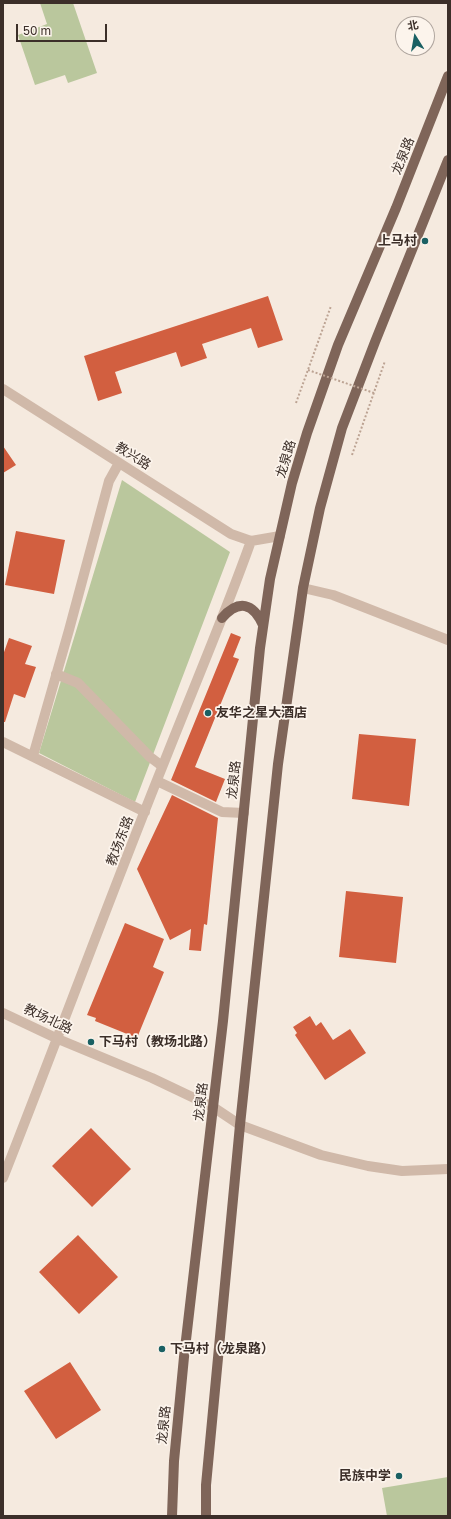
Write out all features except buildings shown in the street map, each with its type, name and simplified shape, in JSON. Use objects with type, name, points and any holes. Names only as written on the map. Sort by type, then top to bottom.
[{"type":"main road","name":"龙泉路","points":[[172,1516],[174,1461],[184,1357],[213,1107],[263,625],[270,579],[292,483],[307,433],[338,345],[396,208],[448,76]]},
{"type":"main road","points":[[206,1516],[206,1485],[240,1125],[278,764],[303,588],[320,508],[342,428],[448,160]]},
{"type":"main road","points":[[222,618],[230,609],[236,607],[247,607],[256,612],[263,625]]},
{"type":"street","name":"教兴路","points":[[3,389],[231,534],[250,541]]},
{"type":"street","points":[[32,756],[109,480],[119,463]]},
{"type":"street","points":[[250,541],[280,536]]},
{"type":"street","name":"教场东路","points":[[3,1178],[58,1039],[144,812],[222,618],[250,541]]},
{"type":"street","points":[[303,588],[333,595],[448,640]]},
{"type":"street","points":[[56,674],[78,683],[150,758],[162,766]]},
{"type":"street","points":[[3,742],[144,812]]},
{"type":"street","points":[[157,781],[222,812],[244,813]]},
{"type":"street","name":"教场北路","points":[[3,1013],[58,1039],[152,1078],[213,1107],[240,1125],[321,1155],[368,1166],[402,1171],[448,1169]]},
{"type":"path","points":[[296,403],[331,306]]},
{"type":"path","points":[[352,454],[385,361]]},
{"type":"path","points":[[308,370],[374,393]]},
{"type":"green space","points":[[40,3],[73,3],[97,73],[68,83],[65,75],[35,85],[18,35],[47,24]]},
{"type":"green space","points":[[122,480],[230,552],[135,802],[39,753]]},
{"type":"green space","points":[[448,1477],[448,1516],[387,1516],[382,1488]]},
{"type":"place","name":"上马村","points":[[425,241]]},
{"type":"place","name":"友华之星大酒店","points":[[208,713]]},
{"type":"place","name":"下马村（教场北路）","points":[[91,1042]]},
{"type":"place","name":"下马村（龙泉路）","points":[[162,1349]]},
{"type":"place","name":"民族中学","points":[[399,1476]]}]
